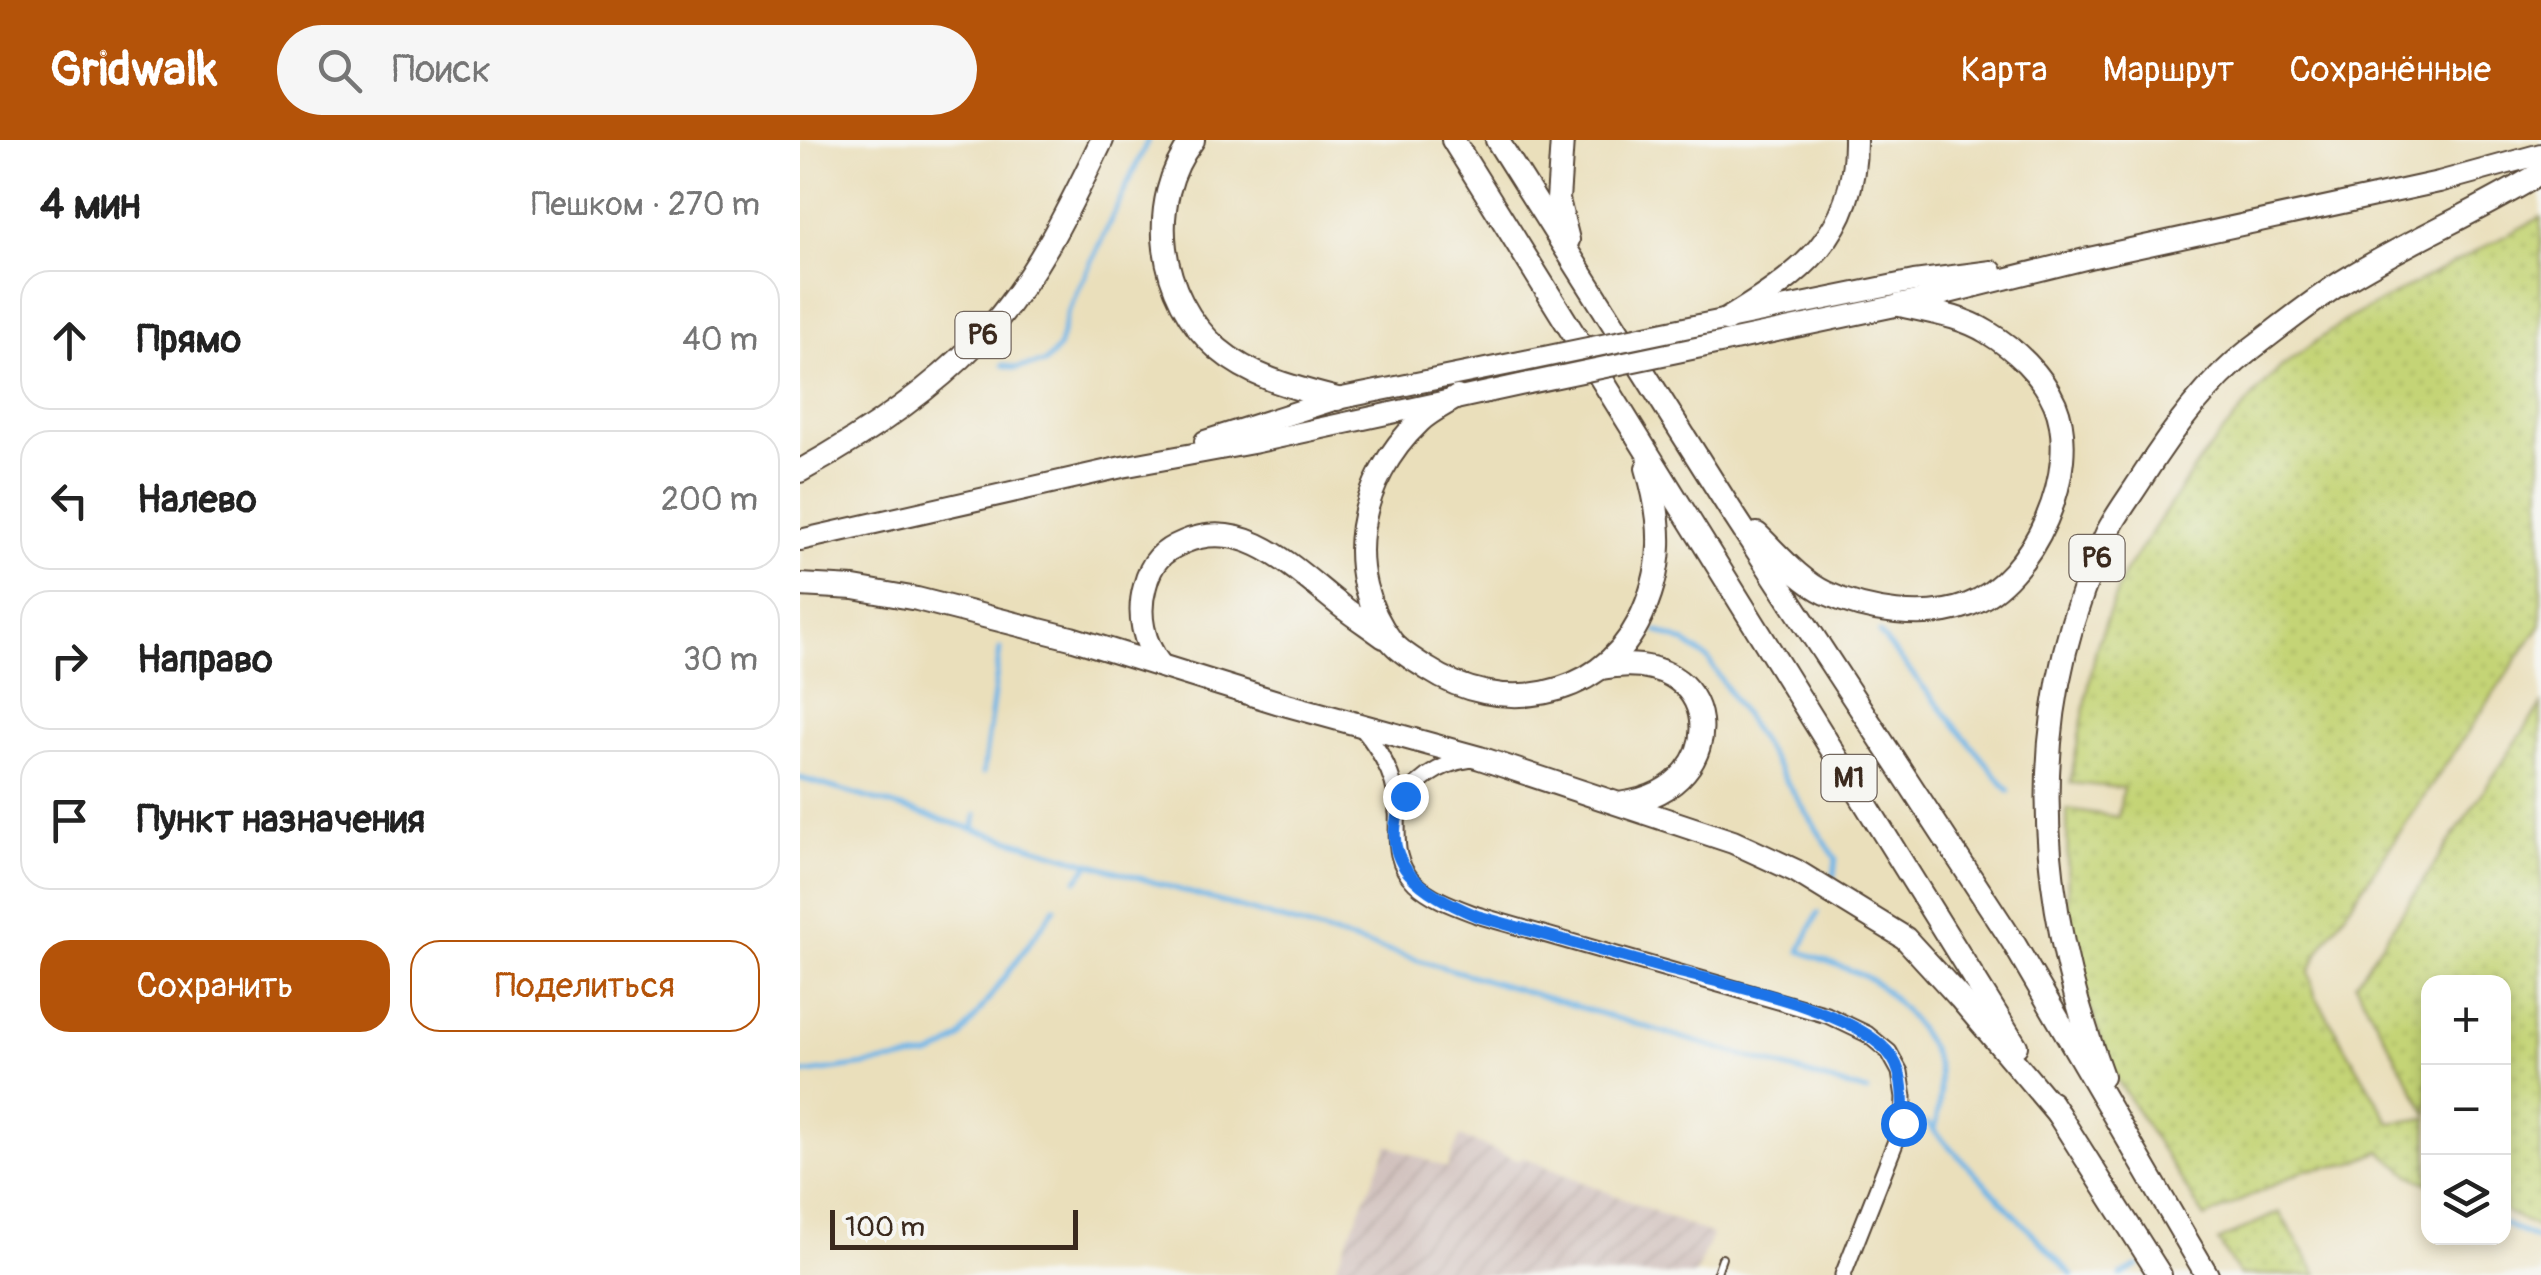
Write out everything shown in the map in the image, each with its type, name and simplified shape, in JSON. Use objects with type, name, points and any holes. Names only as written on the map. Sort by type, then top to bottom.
[{"type":"highway","name":"Р6","points":[[800,471],[918,398],[980,339],[1024,281],[1073,200],[1102,140]]},
{"type":"highway","name":"Р6","points":[[1193,140],[1170,177],[1162,226],[1172,276],[1184,308],[1218,349],[1242,366],[1279,384],[1338,399]]},
{"type":"highway","points":[[1439,140],[1482,184]]},
{"type":"highway","name":"М1","points":[[1454,140],[2160,1275]]},
{"type":"highway","name":"М1","points":[[1497,140],[1730,509],[2013,942],[2208,1275]]},
{"type":"highway","points":[[1562,140],[1558,200],[1572,258]]},
{"type":"highway","name":"Р6","points":[[1726,320],[1771,292],[1822,248],[1842,215],[1852,184],[1855,140]]},
{"type":"highway","name":"Р6","points":[[2126,1140],[2084,1028],[2058,929],[2045,808],[2053,705],[2074,617],[2108,531],[2163,445],[2200,398],[2247,352],[2342,282],[2541,174]]},
{"type":"highway","name":"Р6","points":[[1730,509],[1807,582],[1852,603],[1898,612],[1945,611],[1970,605],[2011,576],[2039,536],[2059,480],[2062,428],[2054,404],[2020,356],[1987,332],[1957,318],[1900,305]]},
{"type":"highway","name":"Р6","points":[[1393,644],[1370,604],[1361,575],[1361,523],[1372,491],[1402,441],[1421,419],[1457,397]]},
{"type":"highway","name":"Р6","points":[[1161,666],[1150,652],[1143,630],[1142,600],[1151,568],[1158,556],[1170,548],[1196,537],[1218,534],[1271,551],[1393,644],[1457,686],[1486,694],[1516,696],[1562,690],[1601,668],[1622,648],[1644,610],[1662,545],[1654,489],[1640,441]]},
{"type":"highway","points":[[800,585],[854,588],[917,599],[1161,666],[1480,758],[1734,842],[1796,871],[1904,938],[2059,1116]]},
{"type":"highway","name":"Р6","points":[[1601,668],[1628,662],[1667,670],[1694,698],[1700,716],[1695,758],[1681,778],[1666,791],[1647,799],[1621,803]]},
{"type":"main road","name":"Р6","points":[[800,540],[1122,467],[1253,443],[1900,305],[2088,258],[2440,182],[2541,154]]},
{"type":"main road","name":"Р6","points":[[1122,467],[1338,399],[1914,281],[2088,258]]},
{"type":"street","points":[[1360,726],[1390,770],[1398,812],[1395,840],[1402,865],[1415,882],[1441,900],[1477,916],[1826,1015],[1868,1034],[1889,1052],[1900,1072],[1903,1123],[1843,1275]]},
{"type":"street","points":[[1398,812],[1405,796],[1428,774],[1459,761],[1480,758]]},
{"type":"lane","points":[[1716,1275],[1722,1258]]},
{"type":"shaded area","points":[[1460,1136],[1519,1161],[1522,1157],[1712,1235],[1695,1275],[1332,1275],[1388,1145],[1447,1168]]},
{"type":"green space","points":[[2541,217],[2541,624],[2320,950],[2309,972],[2315,995],[2390,1123],[2421,1119],[2421,1180],[2381,1151],[2351,1164],[2305,1170],[2205,1218],[2114,1075],[2087,1000],[2068,920],[2067,809],[2118,817],[2123,788],[2070,783],[2096,648],[2123,575],[2200,460],[2251,399],[2281,367],[2344,321]]},
{"type":"green space","points":[[2541,705],[2541,1229],[2511,1214],[2511,975],[2421,975],[2421,1103],[2355,983]]},
{"type":"green space","points":[[2279,1212],[2318,1275],[2239,1275],[2218,1241]]},
{"type":"waterway","points":[[1003,365],[1016,368],[1045,363],[1058,349],[1067,314],[1148,140]]},
{"type":"waterway","points":[[1657,631],[1686,643],[1708,659],[1836,859],[1834,876]]},
{"type":"waterway","points":[[1879,633],[2009,791]]},
{"type":"waterway","points":[[983,773],[1000,649]]},
{"type":"waterway","points":[[800,778],[1867,1092]]},
{"type":"waterway","points":[[974,829],[976,815]]},
{"type":"waterway","points":[[1077,880],[1090,863]]},
{"type":"waterway","points":[[800,1074],[930,1056],[947,1048],[961,1037],[1055,908]]},
{"type":"waterway","points":[[1818,913],[1800,951],[1876,983],[1902,1008],[1932,1050],[1940,1078],[1934,1130]]},
{"type":"waterway","points":[[1927,1123],[2072,1275]]},
{"type":"waterway","points":[[2511,1227],[2541,1241]]},
{"type":"waterway","points":[[2121,1275],[2138,1266]]},
{"type":"route","points":[[1405,796],[1398,812],[1395,840],[1402,865],[1415,882],[1441,900],[1477,916],[1768,996],[1868,1034],[1889,1052],[1900,1072],[1903,1123]]}]
